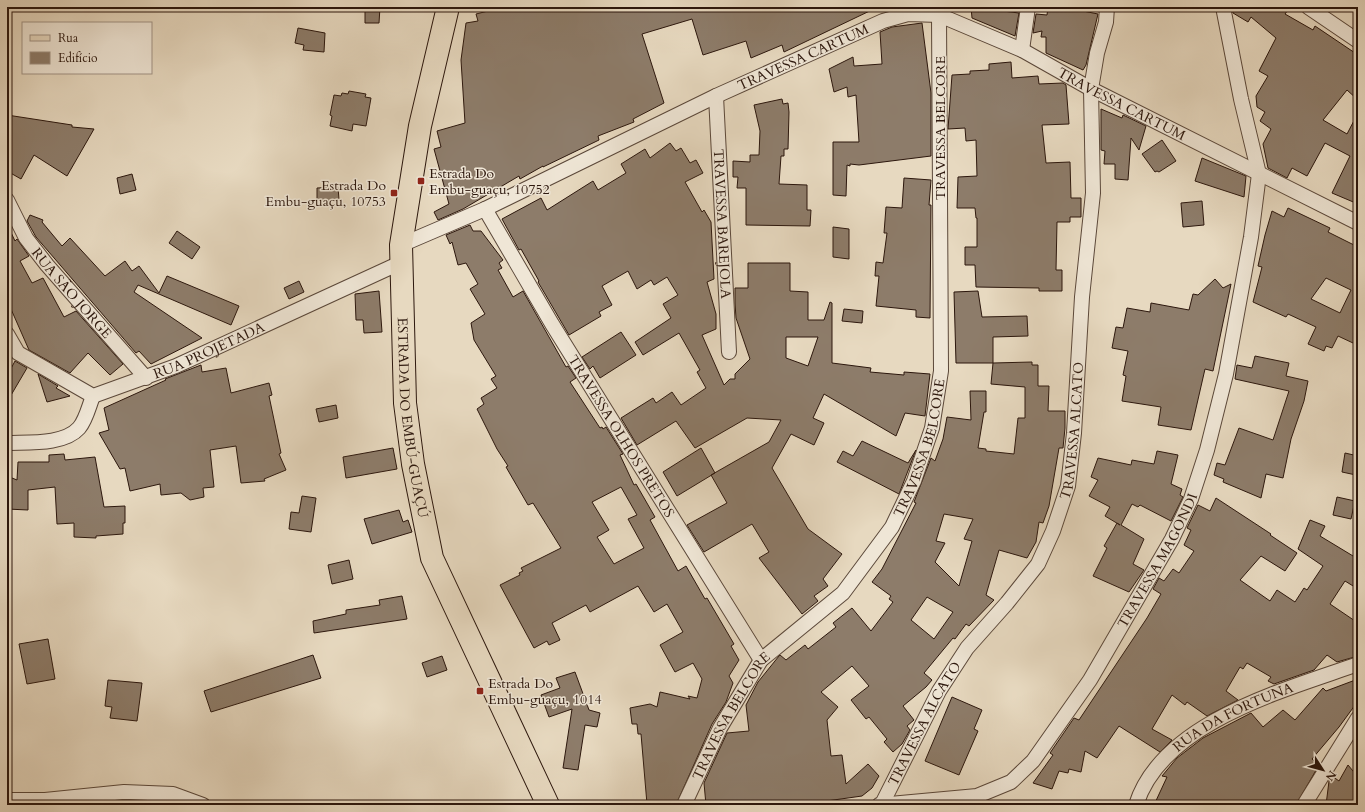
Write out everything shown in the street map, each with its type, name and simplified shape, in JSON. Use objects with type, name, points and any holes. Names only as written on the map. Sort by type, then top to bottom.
[{"type":"main road","name":"ESTRADA DO EMBÚ-GUAÇÚ","points":[[448,7],[420,126],[400,254],[405,403],[413,464],[432,558],[548,805]]},
{"type":"street","points":[[1022,50],[1028,7]]},
{"type":"street","name":"TRAVESSA ALCATO","points":[[880,805],[939,691],[967,648],[1007,603],[1038,564],[1053,532],[1068,486],[1074,432],[1082,297],[1093,193],[1091,89],[1097,53],[1106,22],[1107,7]]},
{"type":"street","points":[[1223,7],[1241,99],[1259,174]]},
{"type":"street","points":[[1308,7],[1358,41]]},
{"type":"street","name":"TRAVESSA CARTUM","points":[[400,254],[485,209],[716,96],[883,21],[908,14],[939,15],[1022,50],[1091,89],[1358,223]]},
{"type":"street","name":"TRAVESSA BELCORE","points":[[684,805],[720,728],[761,660],[843,593],[892,527],[914,482],[932,428],[942,371],[939,15]]},
{"type":"street","name":"TRAVESSA BAREJOLA","points":[[716,96],[729,352]]},
{"type":"street","name":"TRAVESSA MAGONDI","points":[[880,805],[977,800],[1011,782],[1033,761],[1090,680],[1172,540],[1191,499],[1207,450],[1226,374],[1251,237],[1259,174]]},
{"type":"street","name":"RUA SÃO JORGE","points":[[7,200],[26,238],[47,265],[146,378]]},
{"type":"street","name":"TRAVESSA OLHOS PRETOS","points":[[485,209],[552,324],[761,660]]},
{"type":"street","name":"RUA PROJETADA","points":[[92,396],[146,378],[400,254]]},
{"type":"street","points":[[7,334],[13,350],[92,396],[79,428],[70,435],[47,442],[7,443]]},
{"type":"street","name":"RUA DA FORTUNA","points":[[1136,805],[1145,785],[1157,766],[1178,746],[1208,726],[1255,701],[1358,664]]},
{"type":"street","points":[[1304,805],[1358,718]]},
{"type":"street","points":[[7,800],[45,800],[124,792],[173,794],[203,805]]},
{"type":"building","points":[[365,7],[380,7],[379,23],[365,23]]},
{"type":"building","points":[[504,7],[878,7],[784,52],[782,45],[751,58],[746,41],[703,55],[692,19],[642,34],[664,103],[633,119],[634,122],[598,136],[599,140],[543,166],[520,179],[519,176],[463,209],[438,220],[434,212],[449,204],[434,149],[441,147],[437,131],[465,123],[461,60],[466,23],[478,21],[476,14]]},
{"type":"building","points":[[971,7],[995,7],[995,10],[1019,13],[1015,36],[972,18]]},
{"type":"building","points":[[1048,7],[1074,7],[1073,9],[1098,14],[1086,65],[1083,70],[1046,53],[1046,37],[1041,37],[1042,31],[1033,33],[1036,14],[1047,15]]},
{"type":"building","points":[[1232,7],[1290,7],[1285,14],[1313,30],[1315,26],[1358,55],[1358,100],[1347,90],[1323,120],[1347,134],[1358,113],[1358,204],[1332,193],[1350,156],[1325,143],[1307,176],[1292,168],[1287,178],[1268,168],[1263,144],[1271,129],[1260,121],[1265,112],[1257,107],[1256,96],[1268,76],[1259,71],[1276,38],[1251,17],[1248,22],[1233,13]]},
{"type":"building","points":[[922,23],[931,93],[931,156],[859,165],[850,164],[850,166],[847,165],[846,196],[833,195],[833,142],[859,142],[856,95],[848,97],[847,87],[834,92],[829,69],[853,57],[854,66],[882,64],[880,32],[892,27]]},
{"type":"building","points":[[298,28],[325,33],[324,52],[303,50],[304,45],[295,43]]},
{"type":"building","points":[[1011,62],[1012,78],[1038,76],[1039,84],[1063,83],[1066,85],[1069,124],[1042,125],[1046,163],[1070,162],[1071,198],[1081,198],[1081,217],[1070,217],[1070,222],[1057,222],[1056,270],[1062,270],[1062,291],[1039,291],[1039,288],[976,287],[975,265],[965,265],[965,247],[977,247],[977,218],[975,208],[957,208],[958,177],[977,176],[976,140],[966,141],[965,128],[948,129],[952,75],[970,74],[970,71],[989,70],[989,64]]},
{"type":"building","points":[[349,91],[366,94],[365,97],[371,98],[366,126],[353,124],[352,131],[330,126],[332,116],[330,115],[334,95],[341,96],[342,93],[348,94]]},
{"type":"building","points":[[782,99],[783,104],[788,103],[788,149],[784,149],[784,156],[781,156],[779,184],[807,185],[807,210],[811,210],[810,226],[746,225],[746,188],[737,188],[738,177],[733,177],[733,161],[750,162],[750,155],[759,155],[760,131],[754,105]]},
{"type":"building","points":[[1101,109],[1122,118],[1123,115],[1146,126],[1139,150],[1131,138],[1128,180],[1115,179],[1115,164],[1104,164],[1105,151],[1101,150]]},
{"type":"building","points":[[7,115],[72,125],[72,127],[94,129],[67,176],[34,155],[21,179],[7,171],[7,135],[11,127],[7,125]]},
{"type":"building","points":[[1162,140],[1176,161],[1159,172],[1155,172],[1142,154]]},
{"type":"building","points":[[670,143],[676,151],[681,148],[690,163],[696,160],[703,173],[685,182],[702,212],[704,210],[711,222],[714,279],[707,282],[716,314],[716,329],[702,335],[724,385],[730,379],[735,379],[735,374],[750,359],[736,318],[735,303],[735,288],[748,288],[748,263],[790,263],[790,291],[808,292],[808,320],[824,320],[830,302],[832,303],[832,363],[871,368],[870,372],[904,375],[904,372],[930,374],[925,416],[905,413],[896,436],[824,394],[813,418],[824,423],[814,445],[791,434],[772,468],[808,529],[842,554],[823,579],[828,586],[814,596],[818,601],[802,614],[759,558],[769,552],[752,524],[704,552],[687,525],[727,503],[711,475],[769,442],[781,420],[747,418],[695,448],[676,421],[637,445],[621,418],[653,398],[656,403],[672,392],[681,405],[706,388],[697,372],[700,370],[679,333],[643,355],[635,342],[671,318],[663,304],[678,295],[667,277],[654,285],[651,280],[637,289],[628,271],[602,286],[612,305],[599,312],[601,316],[569,335],[538,282],[539,281],[521,249],[519,250],[502,219],[541,198],[547,210],[593,181],[598,190],[626,173],[621,164],[645,149],[650,158]],"holes":[[[786,337],[818,337],[808,366],[786,358]]]},
{"type":"building","points":[[1202,158],[1246,176],[1244,197],[1195,181]]},
{"type":"building","points":[[132,174],[136,190],[120,194],[117,178]]},
{"type":"building","points":[[904,178],[931,180],[929,205],[931,205],[930,318],[916,317],[916,310],[876,306],[879,276],[875,276],[876,262],[883,263],[887,233],[884,233],[886,207],[902,208]]},
{"type":"building","points":[[338,187],[339,200],[317,201],[317,188]]},
{"type":"building","points":[[1202,201],[1204,225],[1183,227],[1181,203]]},
{"type":"building","points":[[1288,208],[1330,228],[1328,232],[1358,247],[1358,333],[1353,343],[1338,336],[1332,348],[1326,346],[1324,351],[1308,344],[1316,327],[1288,314],[1286,317],[1253,302],[1262,267],[1258,266],[1272,211],[1284,217]],"holes":[[[1326,278],[1351,290],[1340,313],[1311,299]]]},
{"type":"building","points":[[30,215],[43,220],[42,222],[62,246],[70,238],[105,276],[125,261],[132,271],[139,266],[159,293],[167,276],[239,306],[231,325],[138,285],[134,292],[202,338],[151,364],[139,351],[136,353],[36,237],[27,221]]},
{"type":"building","points":[[7,224],[15,241],[17,239],[29,256],[20,261],[32,283],[43,278],[64,317],[76,311],[123,364],[110,375],[88,353],[70,373],[29,350],[7,300]]},
{"type":"building","points":[[470,225],[473,231],[481,231],[503,260],[499,263],[502,268],[498,270],[513,297],[523,291],[566,367],[568,366],[576,378],[570,382],[600,428],[602,427],[603,429],[606,427],[623,454],[620,455],[634,485],[636,484],[655,517],[650,520],[678,571],[686,566],[734,644],[731,646],[739,660],[729,676],[733,683],[726,702],[712,724],[676,805],[664,805],[664,802],[647,804],[641,734],[638,734],[637,724],[632,724],[630,708],[650,704],[657,707],[660,692],[690,699],[688,696],[697,698],[702,679],[693,663],[675,672],[660,645],[683,632],[667,604],[654,612],[638,586],[590,612],[586,605],[552,623],[560,640],[549,645],[547,641],[534,648],[500,585],[520,575],[519,573],[523,571],[521,568],[561,548],[533,503],[528,505],[506,467],[508,466],[497,449],[477,409],[484,404],[481,398],[497,388],[491,379],[496,376],[474,340],[471,323],[485,314],[470,289],[478,284],[466,263],[458,265],[452,242],[450,244],[446,235]],"holes":[[[621,487],[637,515],[628,519],[644,548],[614,564],[597,537],[609,530],[592,502]]]},
{"type":"building","points":[[833,227],[849,229],[849,259],[833,257]]},
{"type":"building","points":[[177,231],[200,247],[192,259],[169,243]]},
{"type":"building","points":[[1215,279],[1223,288],[1231,284],[1213,371],[1205,369],[1191,430],[1158,425],[1161,407],[1122,401],[1126,376],[1123,375],[1128,351],[1112,348],[1116,327],[1123,328],[1127,308],[1150,312],[1151,303],[1189,310],[1193,294],[1198,295]]},
{"type":"building","points":[[299,281],[304,292],[289,299],[284,288]]},
{"type":"building","points":[[379,291],[382,332],[364,333],[363,320],[356,320],[355,294]]},
{"type":"building","points":[[978,291],[982,317],[1027,316],[1028,336],[993,337],[993,363],[956,363],[954,292]]},
{"type":"building","points":[[844,309],[863,311],[862,323],[842,321]]},
{"type":"building","points":[[621,332],[636,355],[600,378],[593,366],[590,369],[582,357]]},
{"type":"building","points":[[1255,356],[1289,363],[1286,376],[1308,381],[1304,401],[1291,439],[1283,478],[1266,474],[1261,498],[1223,482],[1224,479],[1214,475],[1217,463],[1225,465],[1239,428],[1273,440],[1289,391],[1235,379],[1237,365],[1252,368]]},
{"type":"building","points":[[15,361],[27,368],[7,402],[7,376]]},
{"type":"building","points":[[1032,362],[1032,365],[1038,365],[1038,386],[1049,386],[1048,411],[1065,411],[1063,448],[1059,448],[1049,506],[1043,523],[1039,522],[1036,542],[1027,558],[999,550],[986,595],[994,600],[969,626],[966,624],[955,639],[953,638],[924,673],[932,680],[926,687],[903,706],[914,720],[907,726],[910,730],[902,744],[893,752],[884,742],[887,739],[869,717],[866,719],[851,700],[869,686],[852,666],[821,692],[838,707],[827,720],[831,756],[842,755],[846,784],[868,764],[879,776],[872,788],[862,796],[798,805],[706,805],[704,783],[727,733],[749,731],[746,705],[758,682],[779,656],[780,655],[786,660],[805,645],[808,649],[836,627],[833,623],[852,608],[871,631],[893,602],[889,599],[891,596],[872,582],[882,569],[916,503],[914,502],[931,458],[935,461],[943,439],[947,417],[971,420],[970,391],[986,391],[986,412],[984,412],[978,448],[986,449],[986,451],[1014,454],[1018,418],[1025,418],[1025,387],[991,384],[993,363]],"holes":[[[944,514],[973,519],[964,539],[972,541],[959,586],[935,562],[945,543],[936,541]],[[927,597],[953,612],[934,639],[911,620]]]},
{"type":"building","points":[[201,365],[202,372],[226,368],[231,393],[269,383],[272,395],[269,396],[281,453],[279,454],[286,470],[264,479],[265,481],[241,483],[236,446],[210,450],[214,487],[203,488],[204,497],[190,500],[181,493],[161,495],[160,484],[130,491],[125,468],[120,469],[99,433],[109,430],[104,408],[166,380],[165,379]]},
{"type":"building","points":[[38,374],[58,386],[56,388],[70,396],[47,402]]},
{"type":"building","points":[[336,405],[338,418],[319,422],[316,409]]},
{"type":"building","points":[[862,441],[908,463],[916,450],[899,494],[837,462],[843,451],[853,456]]},
{"type":"building","points":[[393,448],[397,469],[346,478],[343,457]]},
{"type":"building","points":[[701,448],[715,473],[677,496],[663,472]]},
{"type":"building","points":[[1157,451],[1178,455],[1171,484],[1182,489],[1180,495],[1183,497],[1171,521],[1140,505],[1138,507],[1132,504],[1121,525],[1144,539],[1133,564],[1144,570],[1129,592],[1093,576],[1107,548],[1104,546],[1117,523],[1105,516],[1110,507],[1089,496],[1098,480],[1091,477],[1098,458],[1131,465],[1132,460],[1154,464]]},
{"type":"building","points":[[1345,453],[1358,456],[1356,475],[1342,472]]},
{"type":"building","points":[[64,454],[65,460],[95,457],[104,507],[125,506],[125,523],[123,523],[123,534],[96,536],[96,538],[74,537],[74,523],[57,524],[55,487],[28,490],[28,510],[7,509],[7,476],[17,480],[18,462],[49,462],[49,455]]},
{"type":"building","points":[[302,496],[316,498],[311,532],[289,529],[291,512],[299,513]]},
{"type":"building","points":[[1337,497],[1355,501],[1351,519],[1333,515]]},
{"type":"building","points":[[1216,498],[1297,553],[1285,571],[1261,556],[1240,580],[1270,601],[1277,590],[1295,602],[1304,588],[1307,590],[1323,566],[1298,549],[1310,520],[1325,526],[1320,536],[1358,559],[1358,589],[1345,581],[1330,604],[1358,623],[1358,656],[1337,662],[1327,655],[1314,670],[1274,684],[1268,681],[1271,677],[1247,663],[1243,669],[1240,667],[1226,691],[1238,700],[1207,716],[1187,702],[1185,705],[1172,695],[1152,729],[1172,740],[1160,752],[1119,726],[1097,758],[1085,751],[1081,772],[1069,769],[1068,773],[1059,771],[1052,789],[1033,783],[1053,755],[1050,753],[1074,718],[1079,720],[1147,618],[1161,594],[1153,589],[1159,578],[1164,581],[1173,569],[1179,573],[1194,551],[1184,545],[1191,530],[1187,528],[1198,505],[1210,511]]},
{"type":"building","points":[[399,510],[403,522],[408,520],[412,532],[372,544],[364,519]]},
{"type":"building","points":[[349,560],[353,579],[332,584],[328,565]]},
{"type":"building","points":[[402,596],[407,619],[314,633],[313,621],[346,614],[346,610],[380,605],[379,600]]},
{"type":"building","points":[[48,639],[55,679],[27,684],[19,644]]},
{"type":"building","points":[[313,655],[321,678],[211,712],[204,691]]},
{"type":"building","points":[[442,656],[447,670],[427,677],[422,663]]},
{"type":"building","points":[[575,672],[589,710],[600,713],[597,727],[585,725],[578,770],[563,768],[572,709],[549,717],[541,695],[560,688],[556,678]]},
{"type":"building","points":[[1358,679],[1358,701],[1339,727],[1312,759],[1319,765],[1296,805],[1154,805],[1167,777],[1162,776],[1177,758],[1203,738],[1251,713],[1263,727],[1283,710],[1295,720],[1323,688],[1326,691]]},
{"type":"building","points":[[108,680],[142,683],[137,721],[110,718],[112,707],[105,706]]},
{"type":"building","points":[[952,697],[982,710],[974,729],[978,731],[959,775],[925,761]]},
{"type":"building","points":[[1348,765],[1358,777],[1358,805],[1326,805],[1329,781],[1332,776],[1339,781]]},
{"type":"place","name":"Estrada Do Embu-guaçu, 10752","points":[[421,181]]},
{"type":"place","name":"Estrada Do Embu-guaçu, 10753","points":[[394,193]]},
{"type":"place","name":"Estrada Do Embu-guaçu, 1014","points":[[480,691]]}]
